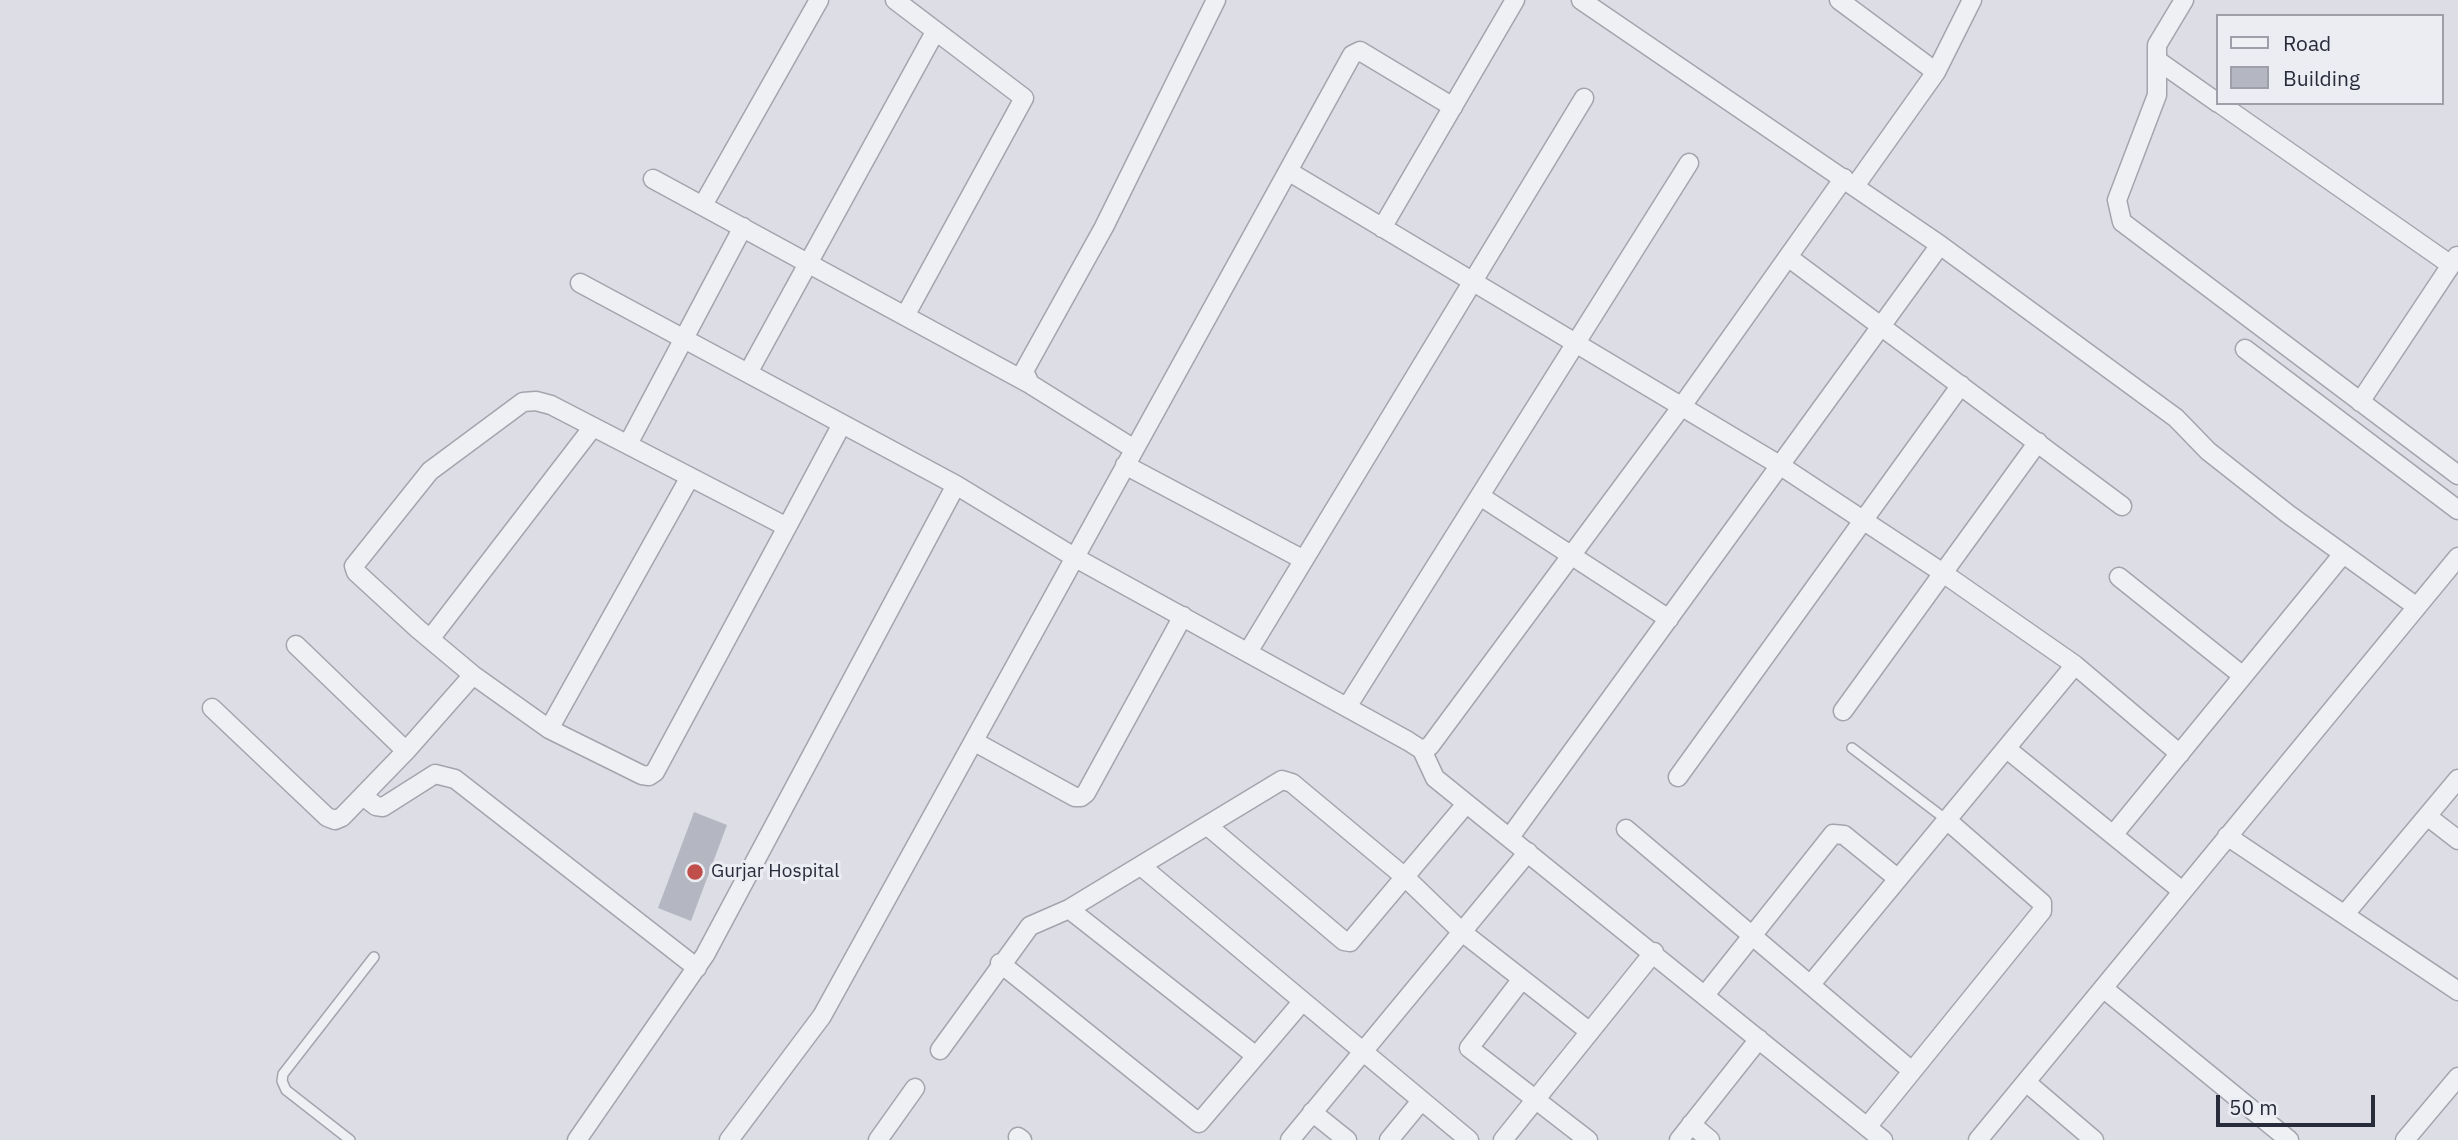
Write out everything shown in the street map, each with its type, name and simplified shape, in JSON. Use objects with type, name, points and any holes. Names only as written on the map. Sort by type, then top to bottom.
[{"type":"street","points":[[703,205],[819,0]]},
{"type":"street","points":[[895,0],[1024,98],[905,316]]},
{"type":"street","points":[[1030,384],[1024,371],[1104,227],[1216,0]]},
{"type":"street","points":[[1382,228],[1515,0]]},
{"type":"street","points":[[1581,0],[1940,245],[2176,418],[2208,451],[2417,607]]},
{"type":"street","points":[[1839,0],[1936,72]]},
{"type":"street","points":[[1425,758],[1430,746],[1682,406],[1788,257],[1936,72],[1972,0]]},
{"type":"street","points":[[2184,0],[2161,34],[2157,60],[2157,95],[2117,200],[2122,222],[2458,475]]},
{"type":"street","points":[[748,373],[934,32]]},
{"type":"street","points":[[729,1140],[822,1016],[1355,52],[1360,51],[1453,107]]},
{"type":"street","points":[[2157,60],[2216,101]]},
{"type":"street","points":[[1248,652],[1584,98]]},
{"type":"street","points":[[2222,105],[2455,260],[2360,402]]},
{"type":"street","points":[[1347,707],[1689,163]]},
{"type":"street","points":[[1288,171],[1781,466],[1983,600],[2075,665],[2180,754]]},
{"type":"street","points":[[653,179],[1030,384],[1134,449]]},
{"type":"street","points":[[628,444],[743,227]]},
{"type":"street","points":[[1510,837],[1940,245]]},
{"type":"street","points":[[1788,257],[2122,506]]},
{"type":"street","points":[[580,283],[956,485],[1074,557],[1347,707],[1425,758],[1435,778],[1466,804],[1654,952],[1883,1140]]},
{"type":"street","points":[[2245,349],[2458,510]]},
{"type":"street","points":[[1678,777],[1961,385]]},
{"type":"street","points":[[787,527],[551,405],[536,401],[523,402],[430,471],[357,560],[356,572],[473,675],[549,729],[642,775],[655,772],[787,527],[842,424]]},
{"type":"street","points":[[430,639],[593,427]]},
{"type":"street","points":[[1843,711],[2038,442]]},
{"type":"street","points":[[1125,465],[1304,560]]},
{"type":"street","points":[[549,729],[690,477]]},
{"type":"street","points":[[577,1140],[697,968],[956,485]]},
{"type":"street","points":[[1480,496],[1669,619]]},
{"type":"street","points":[[2113,835],[2343,554]]},
{"type":"street","points":[[1978,1140],[2458,557]]},
{"type":"street","points":[[2119,577],[2243,676]]},
{"type":"street","points":[[975,742],[1075,797],[1081,797],[1086,793],[1183,616]]},
{"type":"street","points":[[296,645],[406,751]]},
{"type":"street","points":[[1811,984],[2075,665]]},
{"type":"street","points":[[212,708],[327,817],[335,820],[342,817],[406,751],[473,675]]},
{"type":"street","points":[[2007,749],[2182,891]]},
{"type":"street","points":[[363,796],[376,806],[383,807],[435,774],[455,779],[697,968]]},
{"type":"street","points":[[2346,914],[2458,779]]},
{"type":"street","points":[[940,1050],[1000,963],[1030,926],[1069,909],[1209,827],[1276,782],[1288,780],[1406,878],[1462,932],[1590,1032]]},
{"type":"street","points":[[1209,827],[1344,941],[1356,939],[1466,804]]},
{"type":"street","points":[[2427,816],[2458,840]]},
{"type":"street","points":[[1867,1127],[2042,911],[2042,903],[1948,821]]},
{"type":"street","points":[[1626,829],[1912,1071]]},
{"type":"street","points":[[1705,995],[1833,834],[1844,835],[1897,878]]},
{"type":"street","points":[[2227,836],[2458,991]]},
{"type":"street","points":[[1290,1140],[1528,852]]},
{"type":"street","points":[[1141,866],[1469,1140]]},
{"type":"street","points":[[1069,909],[1256,1056]]},
{"type":"street","points":[[1503,1140],[1654,952]]},
{"type":"street","points":[[1000,963],[1193,1121],[1199,1123],[1205,1120],[1302,1002]]},
{"type":"street","points":[[1522,979],[1469,1044],[1588,1140]]},
{"type":"street","points":[[2103,988],[2289,1140]]},
{"type":"street","points":[[1679,1140],[1759,1039]]},
{"type":"street","points":[[2405,1140],[2458,1077]]},
{"type":"street","points":[[2026,1082],[2094,1140]]},
{"type":"street","points":[[878,1140],[915,1088]]},
{"type":"street","points":[[1389,1140],[1421,1101]]},
{"type":"street","points":[[1312,1112],[1347,1140]]},
{"type":"street","points":[[1691,1124],[1710,1140]]},
{"type":"lane","points":[[1852,748],[1948,821]]},
{"type":"lane","points":[[350,1140],[286,1090],[282,1081],[283,1074],[374,957]]},
{"type":"building","points":[[694,812],[727,825],[691,921],[658,908]]},
{"type":"place","name":"Gurjar Hospital","points":[[695,872]]}]
